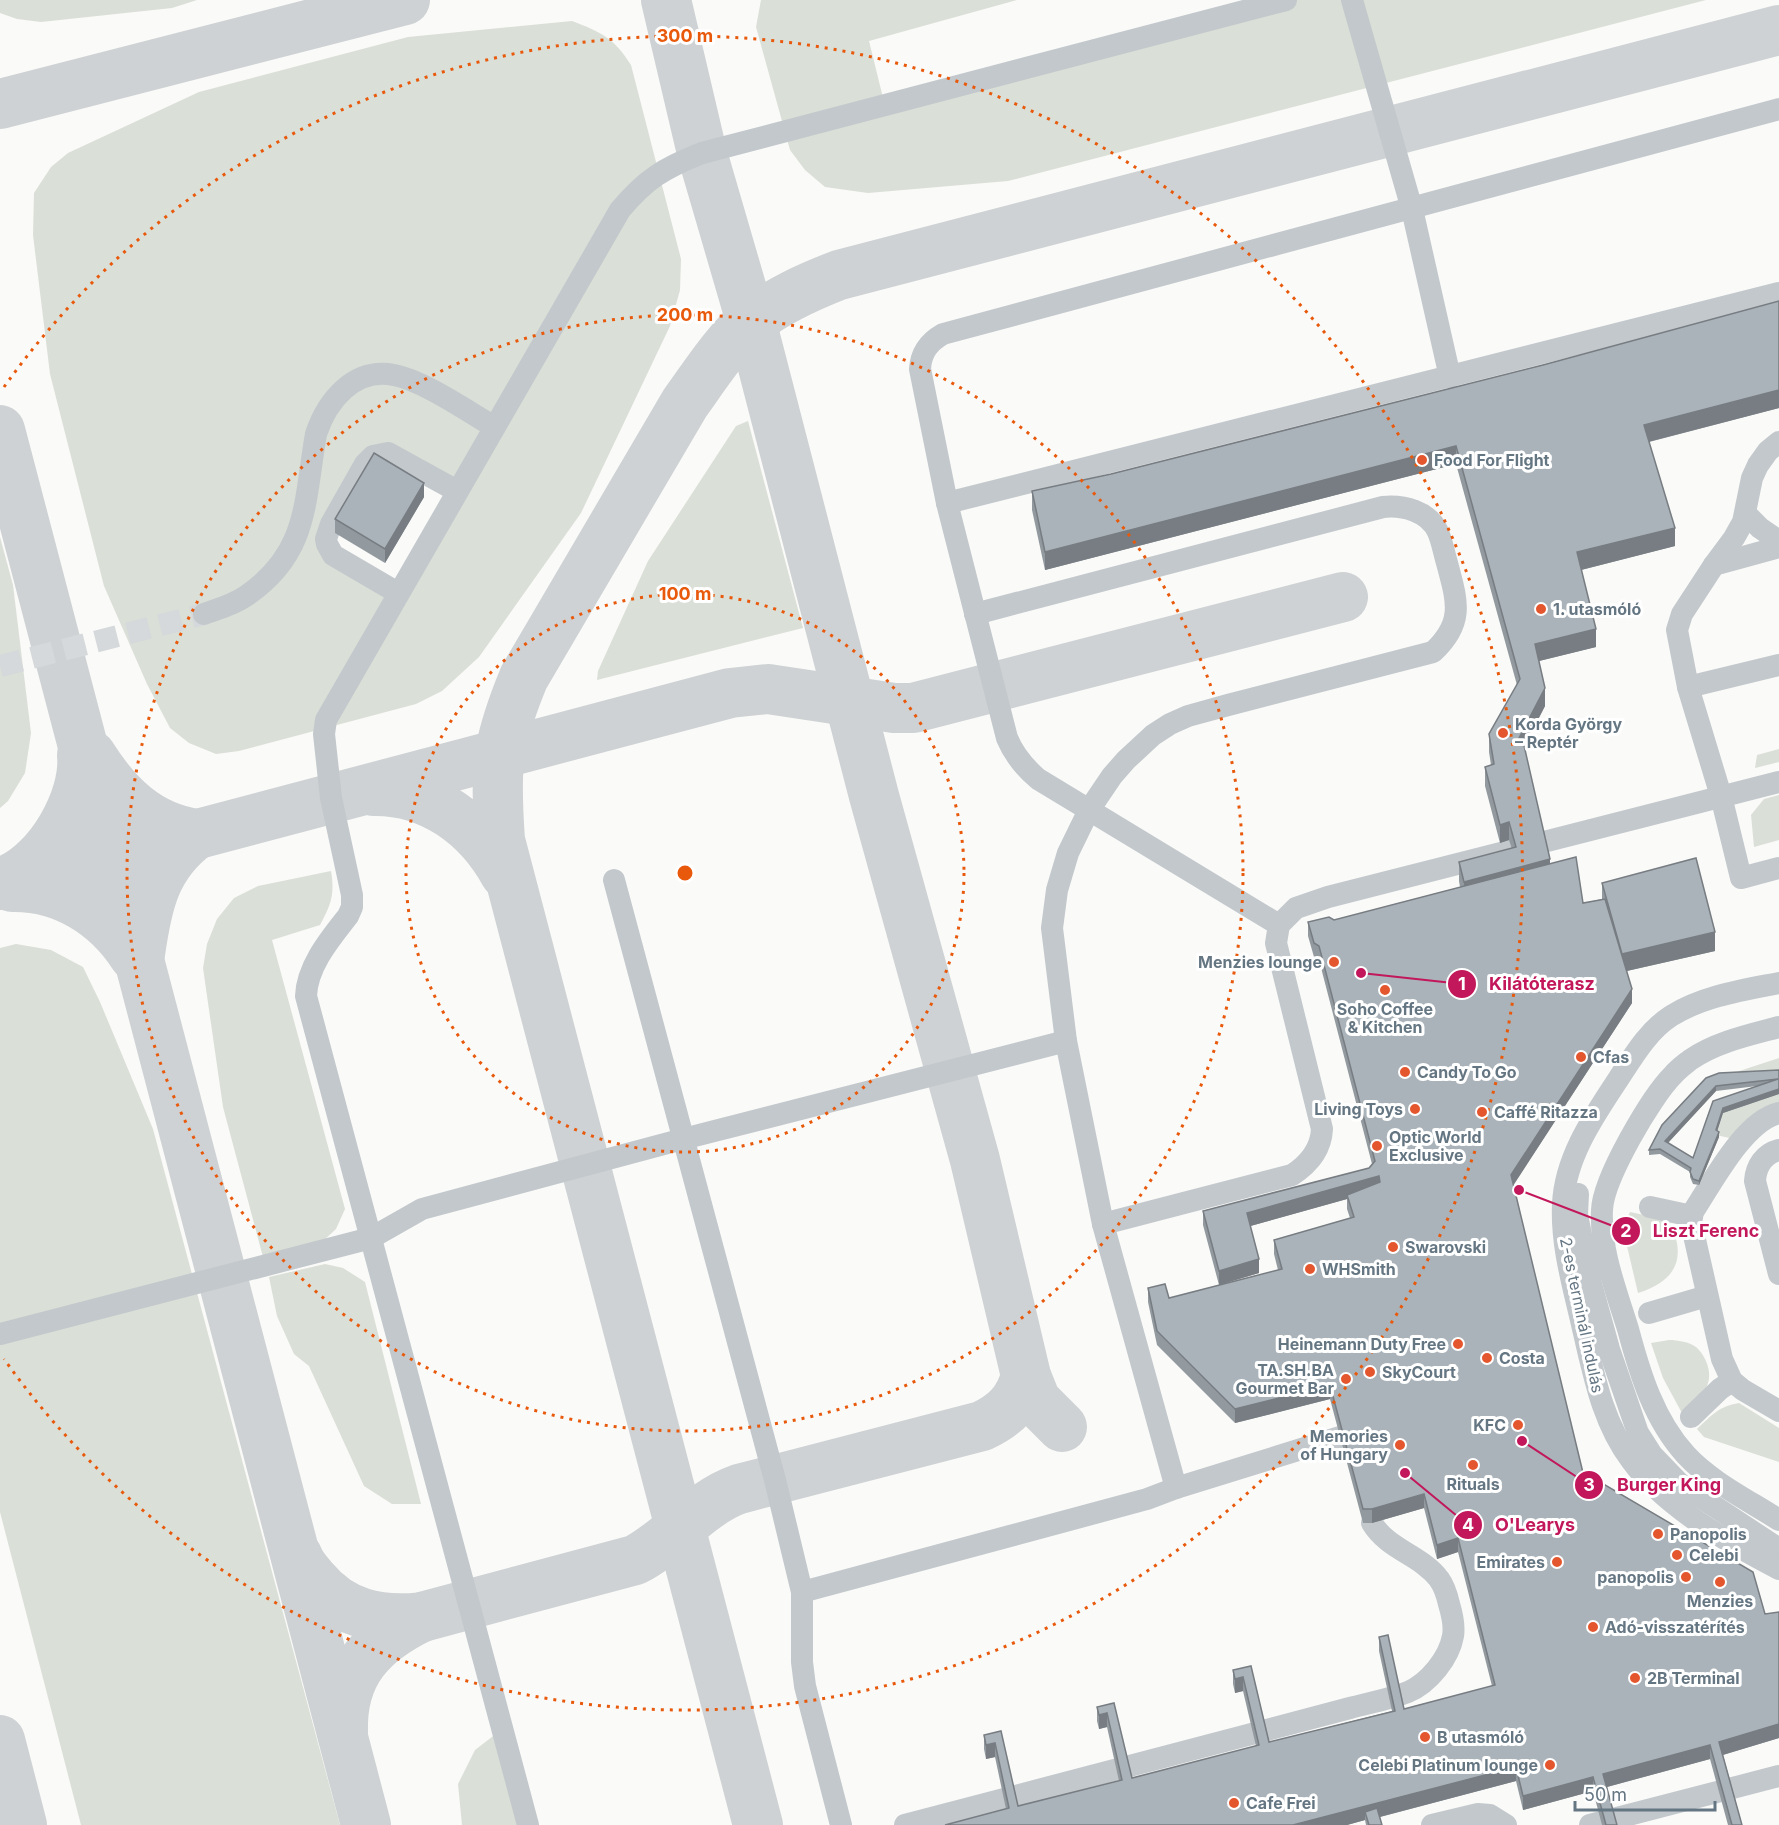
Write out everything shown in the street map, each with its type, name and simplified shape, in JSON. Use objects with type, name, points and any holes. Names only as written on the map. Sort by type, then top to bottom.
[{"type":"street","points":[[528,1825],[306,996],[306,982],[312,969],[352,907],[352,895],[331,798],[324,734],[326,720],[620,210],[646,182],[672,165],[702,153],[1286,0]]},
{"type":"street","points":[[1352,0],[1412,209],[1450,377]]},
{"type":"street","points":[[1279,925],[1038,779],[1013,751],[1007,738],[947,503],[920,369],[923,354],[934,339],[943,334],[1779,109]]},
{"type":"street","points":[[947,503],[1779,293]]},
{"type":"street","points":[[204,614],[247,596],[278,568],[288,555],[300,527],[316,434],[321,419],[328,405],[354,381],[365,376],[394,375],[430,390],[494,426]]},
{"type":"street","points":[[1779,442],[1768,451],[1758,465],[1752,478],[1746,514],[1734,538],[1678,622],[1677,630],[1688,687],[1721,796],[1741,878],[1779,868]]},
{"type":"street","points":[[398,593],[333,555],[327,544],[326,539],[331,524],[365,464],[373,456],[388,453],[457,491]]},
{"type":"street","points":[[975,614],[1383,507],[1406,507],[1418,512],[1431,522],[1438,531],[1457,599],[1456,615],[1451,631],[1433,652],[1218,708],[1170,724],[1126,760],[1112,776],[1089,810],[1065,862],[1057,890],[1052,928],[1066,1041],[1103,1224],[1176,1488]]},
{"type":"street","points":[[1746,514],[1760,528],[1779,541]]},
{"type":"street","points":[[1714,565],[1779,547]]},
{"type":"street","points":[[1688,687],[1779,665]]},
{"type":"street","points":[[1103,1224],[1292,1175],[1306,1164],[1319,1147],[1322,1129],[1276,942],[1279,925],[1296,908],[1328,897],[1779,782]]},
{"type":"street","points":[[614,880],[775,1480],[802,1592],[802,1662],[805,1686],[841,1825]]},
{"type":"street","name":"2-es terminál indulás","points":[[1779,983],[1728,993],[1696,1005],[1674,1015],[1647,1037],[1580,1141],[1566,1182],[1563,1203],[1566,1252],[1600,1397],[1611,1428],[1642,1473],[1674,1503],[1710,1529],[1779,1569]]},
{"type":"street","points":[[1779,996],[1735,1005],[1703,1016],[1674,1031],[1650,1052],[1600,1128],[1578,1183],[1577,1201],[1577,1215],[1591,1284],[1609,1349],[1641,1438],[1652,1455],[1679,1483],[1779,1549]]},
{"type":"street","points":[[1779,1027],[1714,1047],[1692,1059],[1672,1075],[1618,1161],[1606,1190],[1602,1209],[1605,1250],[1642,1378],[1660,1419],[1678,1446],[1699,1467],[1779,1520]]},
{"type":"street","points":[[0,1334],[371,1238],[422,1209],[683,1139],[1066,1041]]},
{"type":"street","points":[[1779,1113],[1771,1115],[1747,1132],[1692,1216],[1691,1222],[1722,1359],[1732,1381],[1779,1411]]},
{"type":"street","points":[[1779,1150],[1764,1157],[1755,1181],[1770,1199],[1779,1274]]},
{"type":"street","points":[[1650,1207],[1692,1216]]},
{"type":"street","points":[[1649,1312],[1707,1296]]},
{"type":"street","points":[[1691,1417],[1720,1389],[1732,1381]]},
{"type":"street","points":[[802,1592],[1147,1499],[1340,1437]]},
{"type":"street","points":[[905,1825],[1239,1746],[1408,1692],[1421,1684],[1441,1663],[1453,1636],[1453,1620],[1443,1587],[1430,1570],[1386,1541],[1372,1523]]},
{"type":"street","points":[[1590,1825],[1779,1776]]},
{"type":"street","points":[[1432,1825],[1478,1814],[1490,1815],[1506,1825]]},
{"type":"shaded area","points":[[0,0],[197,0],[172,8],[41,22],[17,19],[0,13]]},
{"type":"shaded area","points":[[761,0],[1017,0],[869,41],[887,114],[1291,0],[1706,0],[1008,181],[868,193],[825,187],[805,170],[790,150],[756,27]]},
{"type":"shaded area","points":[[572,21],[613,42],[631,65],[681,259],[680,290],[670,326],[581,513],[479,657],[442,691],[416,704],[239,751],[216,754],[189,743],[170,728],[147,684],[104,586],[50,374],[33,235],[34,193],[51,167],[68,153],[199,92],[408,37]],"holes":[[[382,447],[460,485],[393,602],[327,558]]]},
{"type":"shaded area","points":[[748,421],[803,628],[597,680],[598,671],[648,561],[736,426]]},
{"type":"shaded area","points":[[0,537],[13,585],[31,733],[25,773],[8,801],[0,808]]},
{"type":"shaded area","points":[[1779,749],[1779,762],[1755,768],[1757,755]]},
{"type":"shaded area","points":[[1779,795],[1779,840],[1754,847],[1751,815],[1764,799]]},
{"type":"shaded area","points":[[331,871],[333,886],[331,899],[320,925],[272,940],[345,1209],[336,1229],[322,1242],[263,1257],[223,1107],[203,968],[207,944],[217,919],[234,898],[258,886]]},
{"type":"shaded area","points":[[16,944],[51,950],[83,967],[153,1129],[340,1825],[81,1825],[0,1512],[0,948]]},
{"type":"shaded area","points":[[1779,1058],[1779,1074],[1718,1078]]},
{"type":"shaded area","points":[[1779,1094],[1779,1109],[1734,1139],[1716,1135],[1723,1113]]},
{"type":"shaded area","points":[[1630,1212],[1668,1220],[1677,1245],[1678,1256],[1670,1274],[1662,1282],[1638,1293],[1623,1229]]},
{"type":"shaded area","points":[[325,1264],[343,1268],[365,1282],[421,1504],[392,1504],[364,1486],[309,1366],[294,1354],[277,1316],[269,1277]]},
{"type":"shaded area","points":[[1669,1340],[1696,1347],[1703,1355],[1709,1370],[1709,1381],[1705,1390],[1683,1415],[1663,1378],[1651,1343]]},
{"type":"shaded area","points":[[1739,1403],[1779,1428],[1779,1462],[1704,1437],[1697,1429],[1721,1409]]},
{"type":"shaded area","points":[[497,1733],[520,1825],[462,1825],[458,1784],[475,1750]]},
{"type":"building","name":"1. utasmóló","points":[[1779,301],[1779,390],[1644,425],[1675,528],[1577,552],[1596,629],[1535,644],[1545,688],[1517,742],[1523,741],[1550,859],[1464,882],[1459,862],[1516,847],[1509,822],[1500,825],[1485,767],[1494,764],[1489,734],[1520,679],[1456,446],[1045,552],[1032,491],[1111,474],[1543,365]]},
{"type":"building","points":[[374,453],[424,483],[385,549],[335,519]]},
{"type":"building","points":[[1576,857],[1583,903],[1605,899],[1632,989],[1511,1175],[1585,1481],[1595,1479],[1753,1572],[1765,1614],[1779,1612],[1779,1724],[1719,1742],[1742,1825],[1732,1825],[1710,1745],[1603,1774],[1617,1825],[1606,1825],[1593,1777],[1523,1796],[1516,1767],[1293,1825],[945,1825],[1009,1808],[995,1743],[986,1745],[984,1735],[1001,1731],[1018,1806],[1122,1780],[1107,1713],[1099,1715],[1097,1707],[1114,1703],[1132,1778],[1259,1745],[1243,1677],[1235,1679],[1233,1670],[1251,1666],[1269,1742],[1395,1711],[1379,1637],[1388,1635],[1404,1709],[1495,1685],[1458,1538],[1437,1545],[1424,1494],[1372,1509],[1363,1509],[1330,1385],[1235,1409],[1157,1331],[1148,1288],[1165,1284],[1169,1298],[1282,1269],[1274,1240],[1354,1217],[1347,1195],[1380,1182],[1379,1176],[1247,1213],[1259,1259],[1219,1271],[1203,1211],[1369,1168],[1375,1161],[1319,946],[1314,943],[1308,922],[1329,917],[1334,920]]},
{"type":"building","points":[[1696,858],[1715,932],[1622,954],[1602,883]]},
{"type":"building","points":[[1779,1070],[1779,1089],[1723,1108],[1716,1130],[1719,1132],[1699,1181],[1693,1179],[1691,1168],[1660,1149],[1649,1150],[1662,1125],[1706,1078],[1719,1073]],"holes":[[[1778,1079],[1713,1101],[1693,1158],[1665,1141],[1716,1086]]]},
{"type":"building","points":[[1377,1808],[1382,1825],[1369,1825],[1365,1812]]},
{"type":"taxiway","points":[[0,104],[405,0]]},
{"type":"taxiway","points":[[666,0],[702,153],[751,321],[874,796],[975,1160],[1026,1376],[1036,1401],[1062,1427]]},
{"type":"taxiway","points":[[758,1825],[500,840],[498,807],[500,752],[510,714],[524,677],[685,403],[734,337],[753,320],[794,294],[839,275],[1779,30]]},
{"type":"taxiway","points":[[0,430],[366,1825]]},
{"type":"taxiway","points":[[0,885],[730,693],[768,689],[894,708],[913,708],[1343,597]]},
{"type":"taxiway","points":[[7,880],[22,872],[37,859],[62,828],[78,791],[82,772],[82,755]]},
{"type":"taxiway","points":[[91,755],[112,784],[135,807],[163,824],[197,834]]},
{"type":"taxiway","points":[[373,791],[394,792],[414,797],[451,814],[481,840],[505,874]]},
{"type":"taxiway","points":[[140,954],[150,902],[162,872],[171,859],[197,834]]},
{"type":"taxiway","points":[[12,887],[49,891],[82,905],[111,927],[134,956]]},
{"type":"taxiway","points":[[298,1557],[325,1592],[349,1608],[391,1618],[422,1617],[635,1560],[661,1543],[711,1503],[739,1489],[982,1426],[1005,1412],[1020,1393],[1026,1376]]},
{"type":"taxiway","points":[[343,1732],[347,1693],[363,1661],[388,1637],[422,1617]]},
{"type":"taxiway","points":[[0,1740],[22,1825]]},
{"type":"tunnel","points":[[0,666],[204,614]]},
{"type":"place","name":"Food For Flight","points":[[1422,460]]},
{"type":"place","name":"1. utasmóló","points":[[1541,609]]},
{"type":"place","name":"Korda György – Reptér","points":[[1503,733]]},
{"type":"place","name":"Menzies lounge","points":[[1334,962]]},
{"type":"place","name":"Kilátóterasz","points":[[1361,973]]},
{"type":"place","name":"Soho Coffee & Kitchen","points":[[1385,990]]},
{"type":"place","name":"Cfas","points":[[1581,1057]]},
{"type":"place","name":"Candy To Go","points":[[1405,1072]]},
{"type":"place","name":"Living Toys","points":[[1415,1109]]},
{"type":"place","name":"Caffé Ritazza","points":[[1482,1112]]},
{"type":"place","name":"Optic World Exclusive","points":[[1377,1146]]},
{"type":"place","name":"Liszt Ferenc","points":[[1519,1190]]},
{"type":"place","name":"Swarovski","points":[[1393,1247]]},
{"type":"place","name":"WHSmith","points":[[1310,1269]]},
{"type":"place","name":"Heinemann Duty Free","points":[[1458,1344]]},
{"type":"place","name":"Costa","points":[[1487,1358]]},
{"type":"place","name":"SkyCourt","points":[[1370,1372]]},
{"type":"place","name":"TA.SH.BA Gourmet Bar","points":[[1346,1379]]},
{"type":"place","name":"KFC","points":[[1518,1425]]},
{"type":"place","name":"Burger King","points":[[1522,1441]]},
{"type":"place","name":"Memories of Hungary","points":[[1400,1445]]},
{"type":"place","name":"Rituals","points":[[1473,1465]]},
{"type":"place","name":"O'Learys","points":[[1405,1473]]},
{"type":"place","name":"Panopolis","points":[[1658,1534]]},
{"type":"place","name":"Celebi","points":[[1677,1555]]},
{"type":"place","name":"Emirates","points":[[1557,1562]]},
{"type":"place","name":"panopolis","points":[[1686,1577]]},
{"type":"place","name":"Menzies","points":[[1720,1582]]},
{"type":"place","name":"Adó-visszatérítés","points":[[1593,1627]]},
{"type":"place","name":"2B Terminal","points":[[1635,1678]]},
{"type":"place","name":"B utasmóló","points":[[1425,1737]]},
{"type":"place","name":"Celebi Platinum lounge","points":[[1550,1765]]},
{"type":"place","name":"Cafe Frei","points":[[1234,1803]]}]
